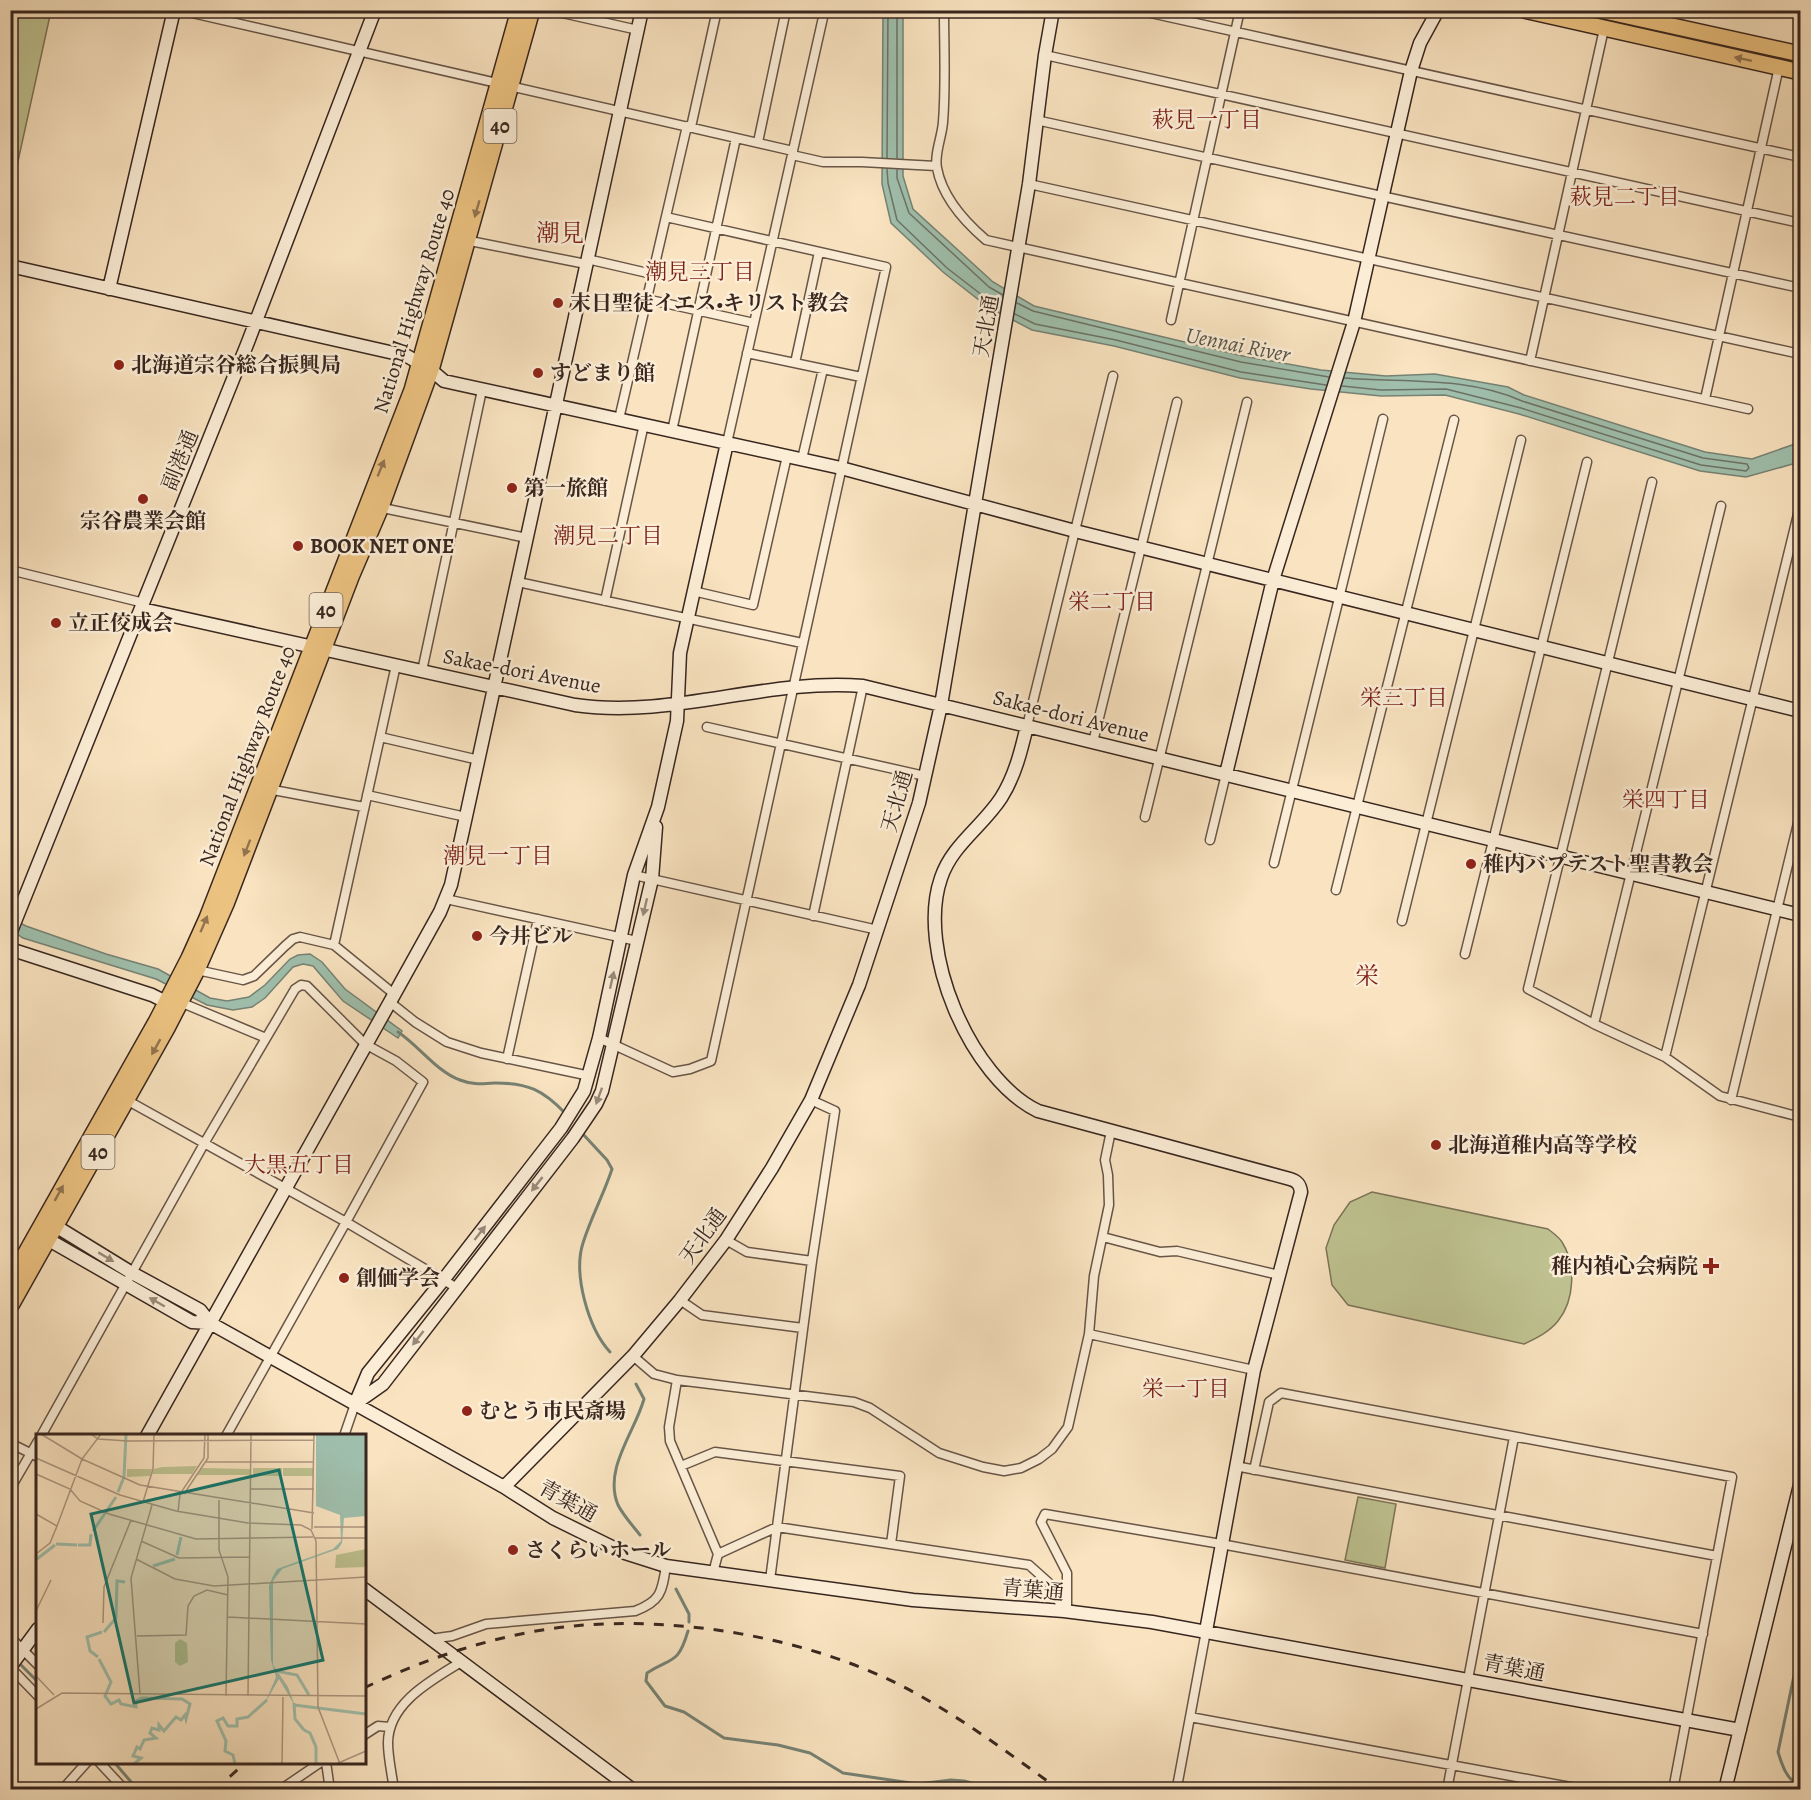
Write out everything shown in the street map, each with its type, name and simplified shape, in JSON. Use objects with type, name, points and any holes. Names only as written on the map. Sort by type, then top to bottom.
[{"type":"highway","name":"National Highway Route 40","points":[[505,86],[519,10]]},
{"type":"highway","name":"National Highway Route 40","points":[[10,1307],[50,1223],[181,991],[207,918],[264,788],[426,367],[505,86],[532,10]]},
{"type":"highway","points":[[1524,10],[1800,72]]},
{"type":"highway","points":[[1600,10],[1800,54]]},
{"type":"highway","name":"National Highway Route 40","points":[[10,1281],[43,1237]]},
{"type":"street","points":[[109,289],[174,10]]},
{"type":"street","points":[[179,10],[758,142],[823,162],[936,166]]},
{"type":"street","name":"副港通","points":[[14,918],[143,606],[375,10]]},
{"type":"street","points":[[549,10],[638,30]]},
{"type":"street","points":[[148,1434],[391,1001],[446,899],[451,885],[642,10]]},
{"type":"street","points":[[619,419],[646,298],[717,10]]},
{"type":"street","points":[[758,142],[786,10]]},
{"type":"street","points":[[355,1404],[383,1384],[573,1138],[596,1104],[602,1090],[652,879],[658,807],[679,705],[680,653],[687,618],[824,13],[814,10]]},
{"type":"street","points":[[944,10],[943,123],[936,166],[944,189],[973,229],[986,240],[1748,409]]},
{"type":"street","points":[[1033,10],[1053,13]]},
{"type":"street","points":[[1137,10],[1800,157]]},
{"type":"street","points":[[1171,320],[1240,10]]},
{"type":"street","points":[[1210,840],[1273,580],[1354,322],[1411,71],[1420,43],[1438,10]]},
{"type":"street","name":"天北通","points":[[504,1487],[633,1356],[726,1240],[811,1101],[844,1025],[911,829],[941,705],[1019,248],[1045,55],[1053,13]]},
{"type":"street","points":[[1530,361],[1604,29]]},
{"type":"street","points":[[1045,55],[1800,222]]},
{"type":"street","points":[[1705,399],[1779,67]]},
{"type":"street","points":[[1036,120],[1800,288]]},
{"type":"street","points":[[672,430],[736,138]]},
{"type":"street","points":[[1029,184],[1800,354]]},
{"type":"street","points":[[599,1038],[673,1072],[690,1069],[711,1061],[886,267],[666,217]]},
{"type":"street","points":[[462,239],[652,274]]},
{"type":"street","points":[[795,363],[819,252]]},
{"type":"street","points":[[10,266],[407,356],[444,381],[841,468],[1075,531],[1800,711]]},
{"type":"street","points":[[646,298],[754,323]]},
{"type":"street","points":[[747,353],[861,377]]},
{"type":"street","points":[[802,459],[823,369]]},
{"type":"street","points":[[1113,376],[1019,760],[1001,798],[950,857],[935,901],[934,927],[941,966],[951,1001],[965,1033],[993,1073],[1015,1098],[1038,1111],[1296,1181],[1300,1187],[1301,1192],[1254,1370],[1177,1787],[1179,1790]]},
{"type":"street","points":[[422,671],[482,390]]},
{"type":"street","points":[[1093,742],[1177,402]]},
{"type":"street","points":[[1145,817],[1247,402]]},
{"type":"street","points":[[1274,863],[1383,419]]},
{"type":"street","points":[[1336,890],[1454,420]]},
{"type":"street","points":[[605,601],[644,424]]},
{"type":"street","points":[[1402,921],[1521,440]]},
{"type":"street","points":[[693,591],[753,605],[787,456]]},
{"type":"street","points":[[1465,954],[1587,462]]},
{"type":"street","points":[[1652,482],[1528,989],[1594,1024],[1665,1057],[1720,1096],[1800,1117]]},
{"type":"street","points":[[374,506],[527,538]]},
{"type":"street","points":[[1594,1024],[1721,506]]},
{"type":"street","points":[[1665,1057],[1800,506]]},
{"type":"street","points":[[10,570],[143,606]]},
{"type":"street","points":[[518,582],[802,643]]},
{"type":"street","name":"Sakae-dori Avenue","points":[[143,606],[318,649],[600,708],[679,705],[793,687],[829,684],[863,686],[1800,915]]},
{"type":"street","points":[[334,945],[396,665]]},
{"type":"street","points":[[813,916],[863,686]]},
{"type":"street","points":[[707,727],[925,776]]},
{"type":"street","points":[[380,738],[479,760]]},
{"type":"street","points":[[264,788],[364,807]]},
{"type":"street","points":[[367,795],[466,817]]},
{"type":"street","points":[[345,1434],[368,1373],[561,1128],[590,1076],[634,875],[658,807]]},
{"type":"street","points":[[1731,1100],[1800,815]]},
{"type":"street","points":[[634,875],[878,930]]},
{"type":"street","points":[[446,899],[637,941]]},
{"type":"street","points":[[507,1059],[538,919]]},
{"type":"street","points":[[10,949],[152,995],[243,980],[254,976],[293,939],[300,937],[334,945],[415,1022],[447,1042],[481,1053],[590,1076]]},
{"type":"street","points":[[42,1434],[266,1038],[295,989],[301,985],[307,986],[368,1040],[423,1082],[227,1434]]},
{"type":"street","points":[[181,991],[266,1038]]},
{"type":"street","points":[[121,1097],[206,1142],[457,1288]]},
{"type":"street","points":[[770,1580],[812,1261],[835,1110],[811,1101]]},
{"type":"street","points":[[633,1356],[654,1374],[677,1380],[854,1402],[870,1408],[939,1453],[958,1461],[1004,1471],[1021,1468],[1040,1459],[1052,1449],[1068,1427],[1089,1334],[1094,1276],[1110,1193],[1105,1160],[1112,1131]]},
{"type":"street","points":[[50,1223],[129,1278]]},
{"type":"street","points":[[43,1237],[129,1278]]},
{"type":"street","points":[[1103,1237],[1160,1252],[1177,1251],[1279,1275]]},
{"type":"street","points":[[726,1240],[747,1252],[812,1261]]},
{"type":"street","name":"青葉通","points":[[129,1278],[200,1311],[210,1323],[504,1487],[554,1518],[622,1552],[666,1566],[914,1600],[1065,1612],[1206,1631],[1740,1730]]},
{"type":"street","points":[[680,1300],[702,1315],[803,1328]]},
{"type":"street","points":[[1089,1334],[1254,1370]]},
{"type":"street","points":[[677,1380],[669,1427],[670,1441],[718,1554],[713,1573]]},
{"type":"street","points":[[1254,1470],[1269,1402],[1281,1394],[1732,1477],[1673,1790]]},
{"type":"street","points":[[1447,1790],[1514,1437]]},
{"type":"street","points":[[10,1443],[34,1455],[10,1489]]},
{"type":"street","points":[[681,1466],[715,1452],[900,1476],[891,1544]]},
{"type":"street","points":[[1235,1466],[1717,1556]]},
{"type":"street","points":[[1725,1790],[1800,1485]]},
{"type":"street","points":[[1065,1612],[1068,1573],[1041,1522],[1045,1514],[1221,1544],[1703,1634]]},
{"type":"street","points":[[718,1554],[777,1527],[1029,1565],[1048,1582],[1065,1612]]},
{"type":"street","points":[[430,1639],[452,1636],[486,1624],[634,1611],[658,1598],[666,1566]]},
{"type":"street","points":[[366,1591],[617,1785],[633,1790]]},
{"type":"street","points":[[15,1661],[36,1632]]},
{"type":"street","points":[[10,1637],[15,1661],[36,1693]]},
{"type":"street","points":[[15,1661],[36,1665]]},
{"type":"street","points":[[394,1790],[388,1742],[390,1726],[410,1698],[460,1662]]},
{"type":"street","points":[[1190,1717],[1587,1790]]},
{"type":"street","points":[[366,1734],[378,1726],[390,1726]]},
{"type":"street","points":[[62,1790],[85,1764]]},
{"type":"street","points":[[101,1764],[125,1790]]},
{"type":"street","points":[[280,1790],[318,1764]]},
{"type":"street","points":[[326,1764],[330,1790]]},
{"type":"green space","points":[[10,11],[51,11],[11,193]]},
{"type":"green space","points":[[1372,1192],[1548,1229],[1562,1242],[1570,1261],[1572,1282],[1564,1312],[1547,1332],[1524,1344],[1348,1305],[1332,1285],[1326,1248],[1334,1225],[1350,1202]]},
{"type":"green space","points":[[1358,1497],[1396,1504],[1385,1568],[1345,1560]]},
{"type":"water","points":[[883,11],[903,11],[903,176],[913,209],[993,282],[1034,306],[1243,356],[1321,370],[1386,376],[1435,374],[1508,387],[1524,395],[1705,452],[1752,459],[1800,440],[1800,462],[1746,477],[1700,471],[1519,414],[1445,395],[1381,396],[1311,389],[1240,378],[1114,346],[1032,330],[988,307],[943,272],[891,223],[882,184]]},
{"type":"water","points":[[10,918],[26,926],[106,954],[158,969],[210,998],[227,1001],[249,997],[265,985],[290,959],[298,955],[310,954],[322,962],[345,989],[402,1031],[398,1038],[343,1001],[313,966],[303,964],[293,967],[265,998],[252,1007],[233,1010],[207,1005],[156,979],[23,938],[11,930]]},
{"type":"waterway","points":[[398,1032],[451,1076],[464,1082],[526,1086],[542,1093],[565,1113]]},
{"type":"waterway","points":[[581,1132],[607,1160],[612,1169],[580,1256],[584,1300],[595,1329],[610,1352]]},
{"type":"waterway","points":[[636,1384],[644,1399],[617,1464],[614,1491],[620,1509],[640,1535]]},
{"type":"waterway","points":[[676,1589],[689,1614],[689,1622]]},
{"type":"waterway","points":[[688,1631],[677,1655],[647,1673],[646,1681],[665,1706],[684,1712],[724,1738],[778,1745],[810,1753],[843,1773],[918,1784],[951,1780],[964,1781],[998,1790]]},
{"type":"waterway","points":[[1800,1647],[1778,1752],[1788,1776],[1800,1785]]},
{"type":"waterway","points":[[18,1662],[36,1680]]},
{"type":"waterway","points":[[116,1764],[138,1790]]},
{"type":"railway","points":[[366,1687],[414,1666],[466,1648],[546,1629],[613,1624],[655,1624],[740,1634],[824,1654],[900,1685],[962,1721],[1060,1790]]},
{"type":"railway","points":[[215,1790],[244,1764]]},
{"type":"place","name":"末日聖徒イエス•キリスト教会","points":[[558,303]]},
{"type":"place","name":"北海道宗谷総合振興局","points":[[119,365]]},
{"type":"place","name":"すどまり館","points":[[538,373]]},
{"type":"place","name":"第一旅館","points":[[512,488]]},
{"type":"place","name":"宗谷農業会館","points":[[143,499]]},
{"type":"place","name":"BOOK NET ONE","points":[[298,546]]},
{"type":"place","name":"立正佼成会","points":[[56,623]]},
{"type":"place","name":"稚内バプテスト聖書教会","points":[[1471,864]]},
{"type":"place","name":"今井ビル","points":[[477,936]]},
{"type":"place","name":"北海道稚内高等学校","points":[[1436,1145]]},
{"type":"place","name":"稚内禎心会病院","points":[[1711,1266]]},
{"type":"place","name":"創価学会","points":[[344,1278]]},
{"type":"place","name":"むとう市民斎場","points":[[467,1411]]},
{"type":"place","name":"さくらいホール","points":[[513,1550]]},
{"type":"district","name":"萩見一丁目","points":[[1207,119]]},
{"type":"district","name":"萩見二丁目","points":[[1625,196]]},
{"type":"district","name":"潮見","points":[[560,233]]},
{"type":"district","name":"潮見三丁目","points":[[700,271]]},
{"type":"district","name":"潮見二丁目","points":[[608,535]]},
{"type":"district","name":"栄二丁目","points":[[1112,601]]},
{"type":"district","name":"栄三丁目","points":[[1404,697]]},
{"type":"district","name":"栄四丁目","points":[[1666,799]]},
{"type":"district","name":"潮見一丁目","points":[[498,855]]},
{"type":"district","name":"栄","points":[[1367,976]]},
{"type":"district","name":"大黒五丁目","points":[[299,1164]]},
{"type":"district","name":"栄一丁目","points":[[1186,1388]]},
{"type":"water label","name":"Uennai River","points":[[1238,344]]}]
